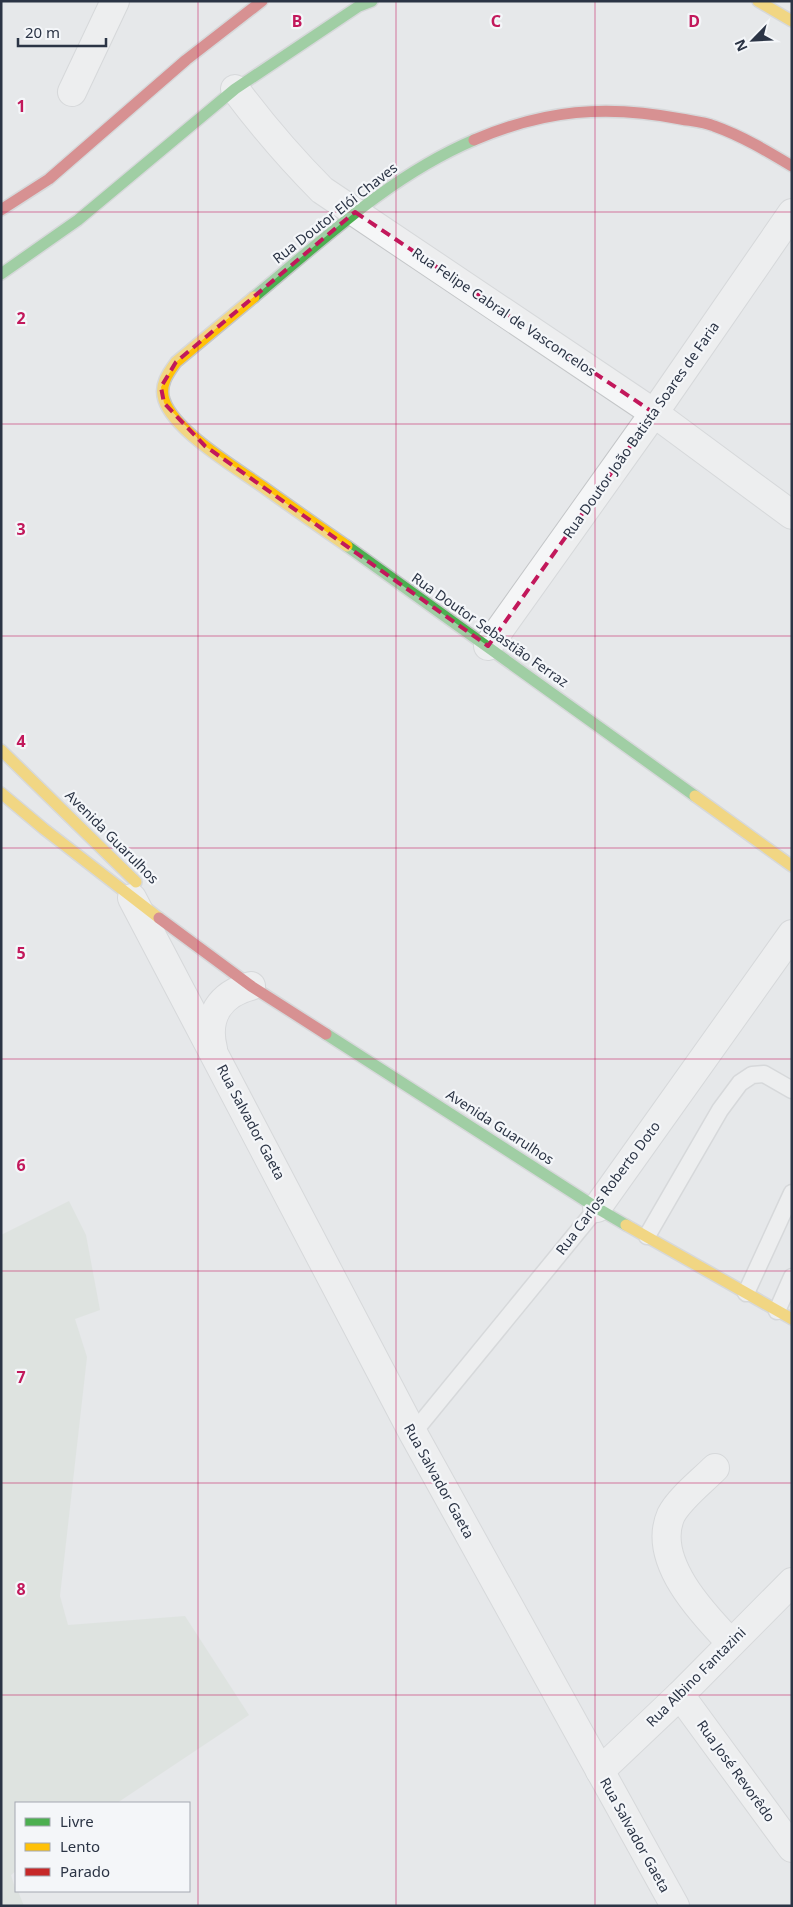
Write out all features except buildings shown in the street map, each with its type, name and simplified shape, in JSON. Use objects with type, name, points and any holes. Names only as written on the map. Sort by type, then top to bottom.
[{"type":"main road","points":[[1,210],[49,178],[186,60],[262,1]]},
{"type":"main road","points":[[1,274],[78,220],[235,89],[359,6],[372,1]]},
{"type":"main road","points":[[758,1],[792,21]]},
{"type":"main road","name":"Rua Doutor Elói Chaves","points":[[173,416],[164,403],[161,387],[166,373],[176,362],[356,212],[400,179],[466,144],[537,118],[576,110],[613,110],[658,114],[713,126],[766,151],[792,166]]},
{"type":"main road","name":"Rua Doutor Sebastião Ferraz","points":[[173,416],[205,446],[488,646],[792,866]]},
{"type":"main road","name":"Avenida Guarulhos","points":[[1,750],[143,896],[200,947],[251,986],[597,1208],[792,1319]]},
{"type":"main road","name":"Avenida Guarulhos","points":[[1,793],[44,829],[143,896],[200,947]]},
{"type":"street","points":[[72,92],[115,1]]},
{"type":"street","name":"Rua Felipe Cabral de Vasconcelos","points":[[235,89],[293,161],[322,190],[654,413],[792,515]]},
{"type":"street","name":"Rua Doutor João Batista Soares de Faria","points":[[488,646],[654,413],[792,213]]},
{"type":"street","name":"Rua Salvador Gaeta","points":[[143,896],[213,1051],[413,1433],[675,1906]]},
{"type":"street","name":"Rua Carlos Roberto Doto","points":[[597,1208],[792,934]]},
{"type":"street","name":"Rua Salvador Gaeta","points":[[213,1051],[211,1029],[212,1019],[217,1009],[231,993],[251,986]]},
{"type":"street","points":[[716,1468],[684,1498],[671,1515],[666,1534],[673,1565],[687,1592],[731,1643]]},
{"type":"street","name":"Rua Albino Fantazini","points":[[600,1771],[680,1695],[792,1582]]},
{"type":"street","name":"Rua José Revorêdo","points":[[680,1695],[792,1848]]},
{"type":"lane","points":[[647,1236],[720,1110],[740,1083],[752,1075],[764,1074],[792,1090]]},
{"type":"lane","points":[[746,1293],[792,1193]]},
{"type":"lane","name":"Rua Carlos Roberto Doto","points":[[413,1433],[597,1208]]},
{"type":"lane","points":[[777,1311],[792,1277]]},
{"type":"highlighted area","points":[[355,212],[654,413],[488,646],[205,446],[164,403],[161,387],[176,362]]},
{"type":"shaded area","points":[[69,1201],[86,1235],[100,1310],[75,1319],[87,1357],[60,1596],[68,1625],[185,1616],[249,1715],[118,1802],[15,1802],[15,1872],[11,1875],[15,1892],[18,1892],[24,1906],[1,1906],[1,1235]]},
{"type":"traffic: fast","points":[[1,274],[78,220],[235,89],[359,6],[372,1]]},
{"type":"traffic: fast","points":[[254,297],[332,231],[386,190],[443,155],[474,140]]},
{"type":"traffic: fast","points":[[347,546],[695,796]]},
{"type":"traffic: fast","points":[[326,1034],[626,1225]]},
{"type":"traffic: slow","points":[[758,1],[792,21]]},
{"type":"traffic: slow","points":[[254,297],[176,362],[163,384],[164,400],[170,412],[180,424],[207,448],[347,546]]},
{"type":"traffic: slow","points":[[1,750],[136,882]]},
{"type":"traffic: slow","points":[[1,793],[44,829],[159,918]]},
{"type":"traffic: slow","points":[[695,796],[792,866]]},
{"type":"traffic: slow","points":[[626,1225],[792,1319]]},
{"type":"traffic: jam","points":[[1,210],[49,179],[186,60],[262,1]]},
{"type":"traffic: jam","points":[[474,140],[525,122],[550,116],[601,111],[653,114],[698,122],[724,130],[764,149],[792,166]]},
{"type":"traffic: jam","points":[[159,918],[251,986],[326,1034]]}]
